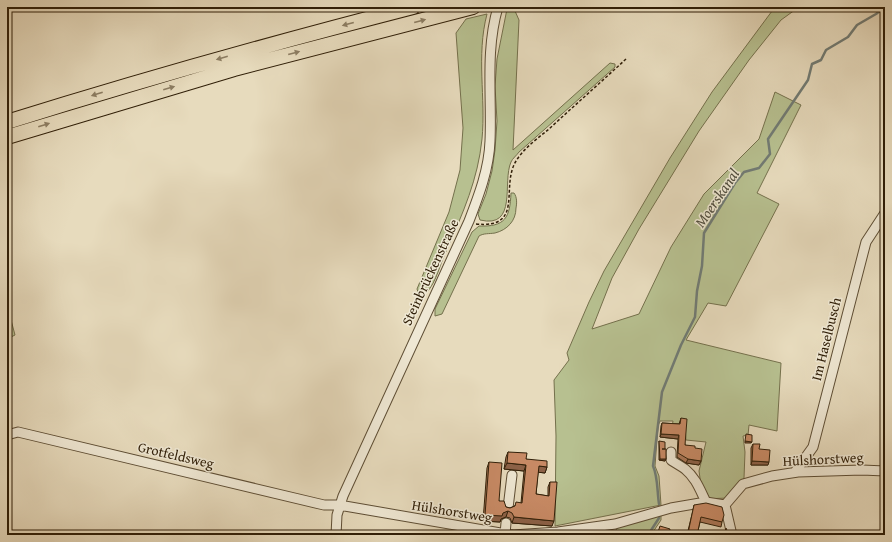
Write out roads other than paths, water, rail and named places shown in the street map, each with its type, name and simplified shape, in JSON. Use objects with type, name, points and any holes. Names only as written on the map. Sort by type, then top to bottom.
[{"type":"highway","points":[[7,122],[137,82],[413,7]]},
{"type":"highway","points":[[7,137],[234,69],[473,7]]},
{"type":"street","name":"Steinbrückenstraße","points":[[336,535],[339,506],[469,221],[479,195],[488,164],[490,142],[490,58],[493,27],[498,7]]},
{"type":"street","name":"Im Haselbusch","points":[[795,472],[813,447],[866,242],[885,213]]},
{"type":"street","name":"Grotfeldsweg","points":[[7,435],[18,432],[324,504],[339,506]]},
{"type":"street","points":[[671,452],[671,460],[692,475],[697,482],[706,502]]},
{"type":"street","name":"Hülshorstweg","points":[[339,506],[513,535],[558,532],[615,524],[671,508],[706,502],[725,504],[743,484],[772,476],[795,472],[862,470],[885,471]]},
{"type":"street","points":[[508,508],[512,475]]},
{"type":"street","points":[[725,504],[732,535]]},
{"type":"street","points":[[505,534],[506,523]]},
{"type":"waterway","name":"Moerskanal","points":[[659,504],[657,479],[653,466],[662,392],[681,345],[695,317],[697,291],[702,266],[704,233],[735,183],[744,172],[759,168],[770,154],[768,139],[808,80],[812,64],[821,60],[826,50],[848,37],[857,25],[885,7]]},
{"type":"waterway","name":"Moerskanal","points":[[648,535],[659,518],[659,513]]}]
